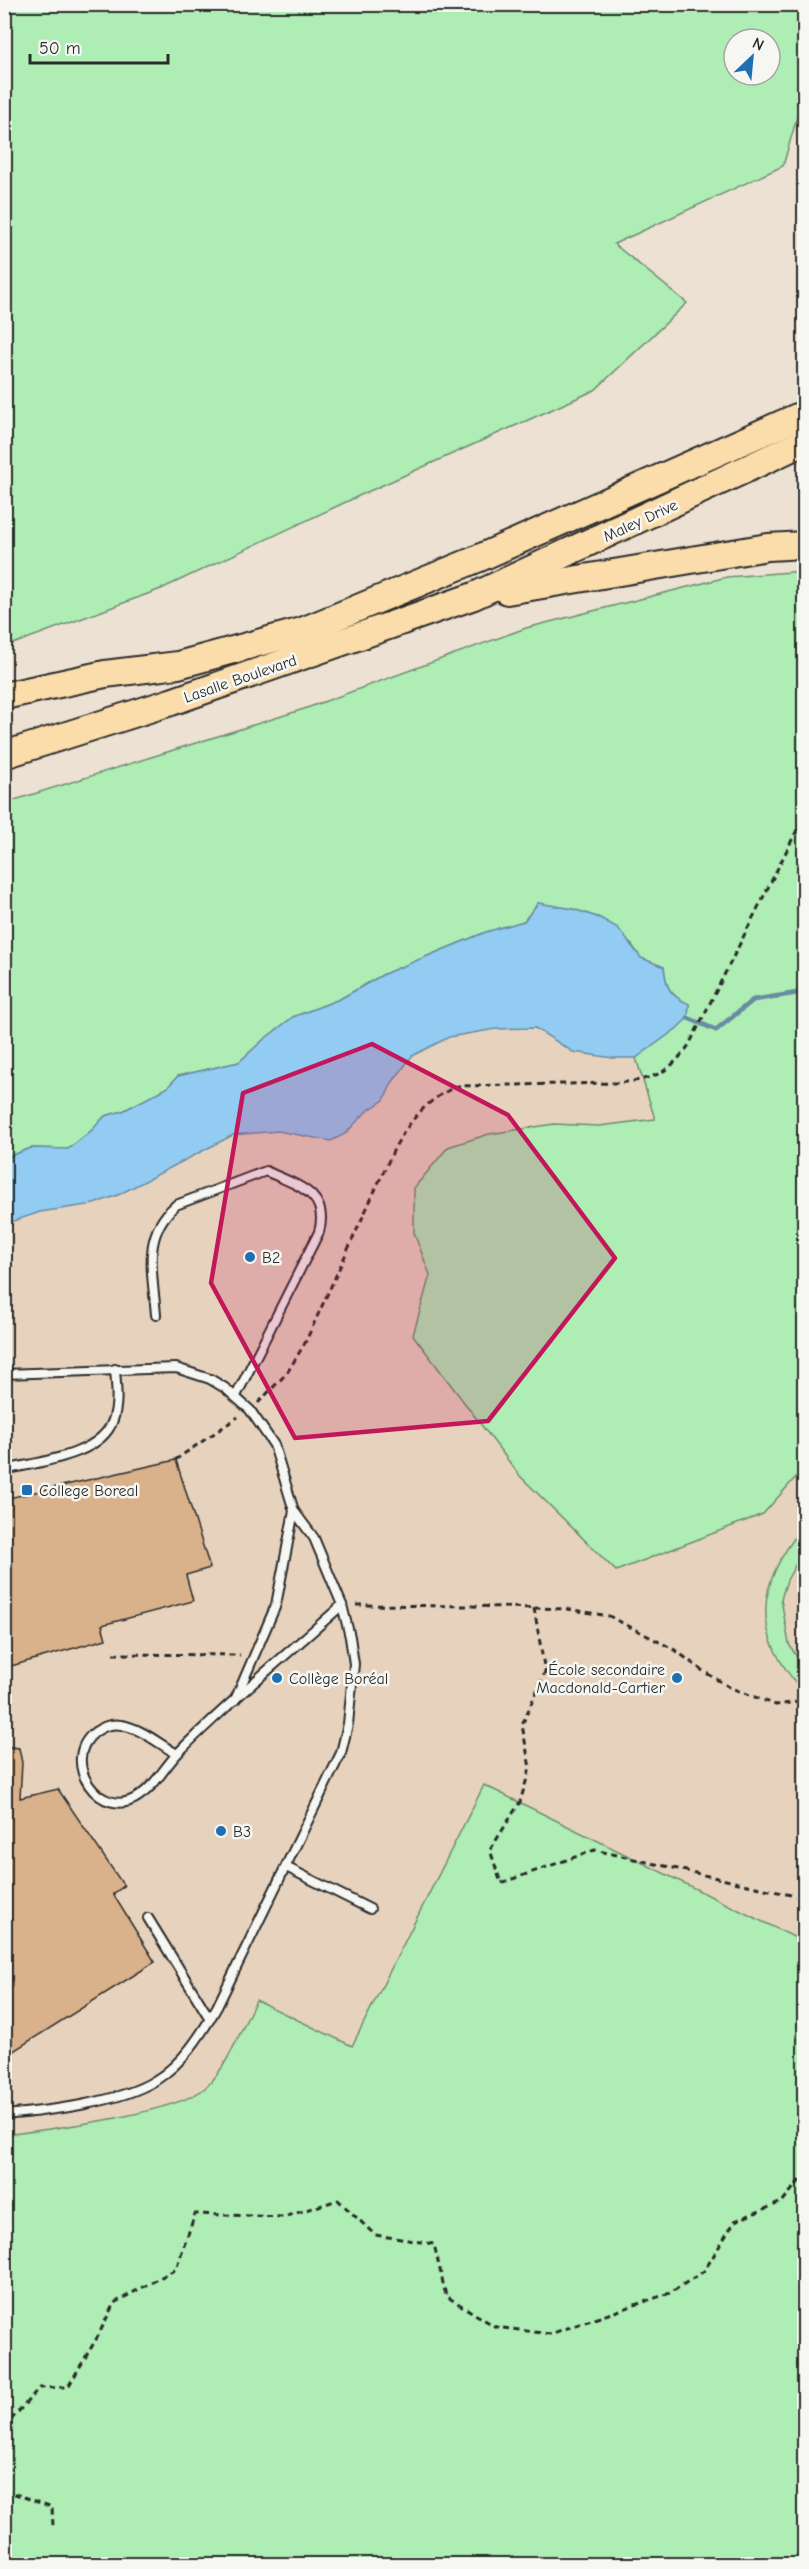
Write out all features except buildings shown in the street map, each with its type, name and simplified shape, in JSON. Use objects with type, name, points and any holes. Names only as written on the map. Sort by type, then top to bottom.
[{"type":"highway","name":"Maley Drive","points":[[477,559],[802,414]]},
{"type":"highway","name":"Maley Drive","points":[[474,596],[804,442]]},
{"type":"highway","points":[[474,596],[768,547],[804,545]]},
{"type":"highway","name":"Lasalle Boulevard","points":[[4,696],[105,674],[178,665],[302,631],[477,559]]},
{"type":"highway","name":"Lasalle Boulevard","points":[[4,755],[171,702],[474,596]]},
{"type":"lane","points":[[156,1315],[152,1242],[156,1228],[176,1205],[266,1171],[310,1192],[319,1202],[322,1219],[319,1232],[236,1396]]},
{"type":"lane","points":[[4,1374],[177,1368],[210,1379],[236,1396],[250,1410],[274,1445],[294,1511],[314,1538],[342,1605],[354,1664],[348,1725],[331,1776],[210,2019],[197,2040],[178,2062],[155,2081],[127,2092],[78,2105],[4,2115]]},
{"type":"lane","points":[[4,1470],[83,1450],[96,1443],[106,1432],[115,1412],[117,1397],[115,1369]]},
{"type":"lane","points":[[234,1703],[276,1605],[294,1511]]},
{"type":"lane","points":[[177,1754],[134,1728],[117,1724],[102,1728],[89,1737],[81,1753],[81,1771],[90,1789],[105,1799],[124,1803],[136,1798],[153,1786],[177,1754],[342,1605]]},
{"type":"lane","points":[[286,1867],[369,1909]]},
{"type":"lane","points":[[148,1918],[210,2019]]},
{"type":"path","points":[[176,1460],[250,1410],[272,1392],[287,1373],[305,1343],[394,1149],[404,1130],[428,1102],[444,1091],[473,1084],[637,1081],[656,1076],[678,1061],[712,1000],[804,816]]},
{"type":"path","points":[[342,1605],[567,1609],[609,1617],[675,1650],[731,1688],[759,1700],[776,1705],[797,1702],[804,1694]]},
{"type":"path","points":[[534,1608],[545,1672],[522,1725],[530,1768],[520,1802],[490,1850],[501,1883],[595,1850],[804,1898]]},
{"type":"path","points":[[113,1654],[255,1655]]},
{"type":"path","points":[[4,2428],[39,2388],[68,2387],[98,2336],[114,2303],[176,2270],[195,2214],[284,2217],[338,2200],[375,2235],[434,2244],[446,2296],[496,2326],[550,2334],[670,2293],[704,2271],[735,2221],[782,2202],[804,2175]]},
{"type":"path","points":[[4,2490],[52,2507],[53,2526]]},
{"type":"highlighted area","points":[[372,1044],[508,1115],[615,1258],[488,1421],[295,1438],[211,1283],[243,1093]]},
{"type":"shaded area","name":"Collège Boréal","points":[[535,1028],[573,1052],[613,1058],[636,1058],[655,1119],[599,1126],[554,1124],[489,1134],[448,1147],[414,1233],[430,1275],[413,1335],[520,1476],[616,1571],[763,1514],[804,1468],[804,1942],[484,1785],[352,2046],[260,2002],[5,2529],[5,1224],[40,1212],[94,1204],[118,1195],[233,1135],[278,1131],[331,1141],[345,1134],[366,1112],[384,1100],[392,1083],[412,1056],[449,1037],[496,1029]]},
{"type":"green space","points":[[5,4],[804,5],[804,93],[783,166],[614,244],[687,303],[595,390],[365,493],[161,589],[5,647]]},
{"type":"green space","points":[[804,571],[804,1468],[763,1514],[616,1571],[520,1476],[413,1335],[430,1275],[414,1233],[414,1188],[448,1147],[489,1134],[554,1124],[599,1126],[655,1119],[636,1058],[676,1029],[687,1018],[689,1005],[677,998],[670,990],[664,967],[641,958],[632,945],[600,918],[573,909],[538,903],[524,921],[486,932],[384,974],[340,999],[293,1017],[239,1062],[178,1076],[167,1088],[123,1111],[105,1116],[91,1131],[68,1149],[31,1148],[5,1158],[5,803],[304,709],[526,628],[727,577]]},
{"type":"green space","points":[[804,1526],[804,1550],[787,1580],[781,1599],[789,1644],[804,1669],[804,1692],[787,1671],[775,1650],[768,1630],[766,1609],[768,1589],[776,1568]]},
{"type":"green space","points":[[484,1785],[804,1942],[804,2564],[5,2564],[5,2135],[140,2113],[190,2097],[205,2088],[220,2070],[256,2000],[352,2046]]},
{"type":"water","points":[[538,903],[573,909],[600,918],[618,928],[641,958],[664,967],[670,990],[689,1004],[688,1018],[636,1058],[613,1058],[573,1052],[535,1028],[496,1029],[449,1037],[412,1056],[392,1083],[384,1100],[366,1112],[345,1134],[331,1141],[278,1131],[233,1135],[118,1195],[94,1204],[40,1212],[5,1224],[5,1158],[31,1148],[68,1149],[91,1131],[105,1116],[123,1111],[167,1088],[178,1076],[239,1062],[293,1017],[340,999],[384,974],[486,932],[524,921]]},
{"type":"waterway","points":[[688,1018],[716,1030],[753,1000],[804,992]]},
{"type":"place","name":"B2","points":[[250,1257]]},
{"type":"place","name":"College Boreal","points":[[27,1490]]},
{"type":"place","name":"Collège Boréal","points":[[277,1678]]},
{"type":"place","name":"École secondaire Macdonald-Cartier","points":[[677,1678]]},
{"type":"place","name":"B3","points":[[221,1831]]}]
